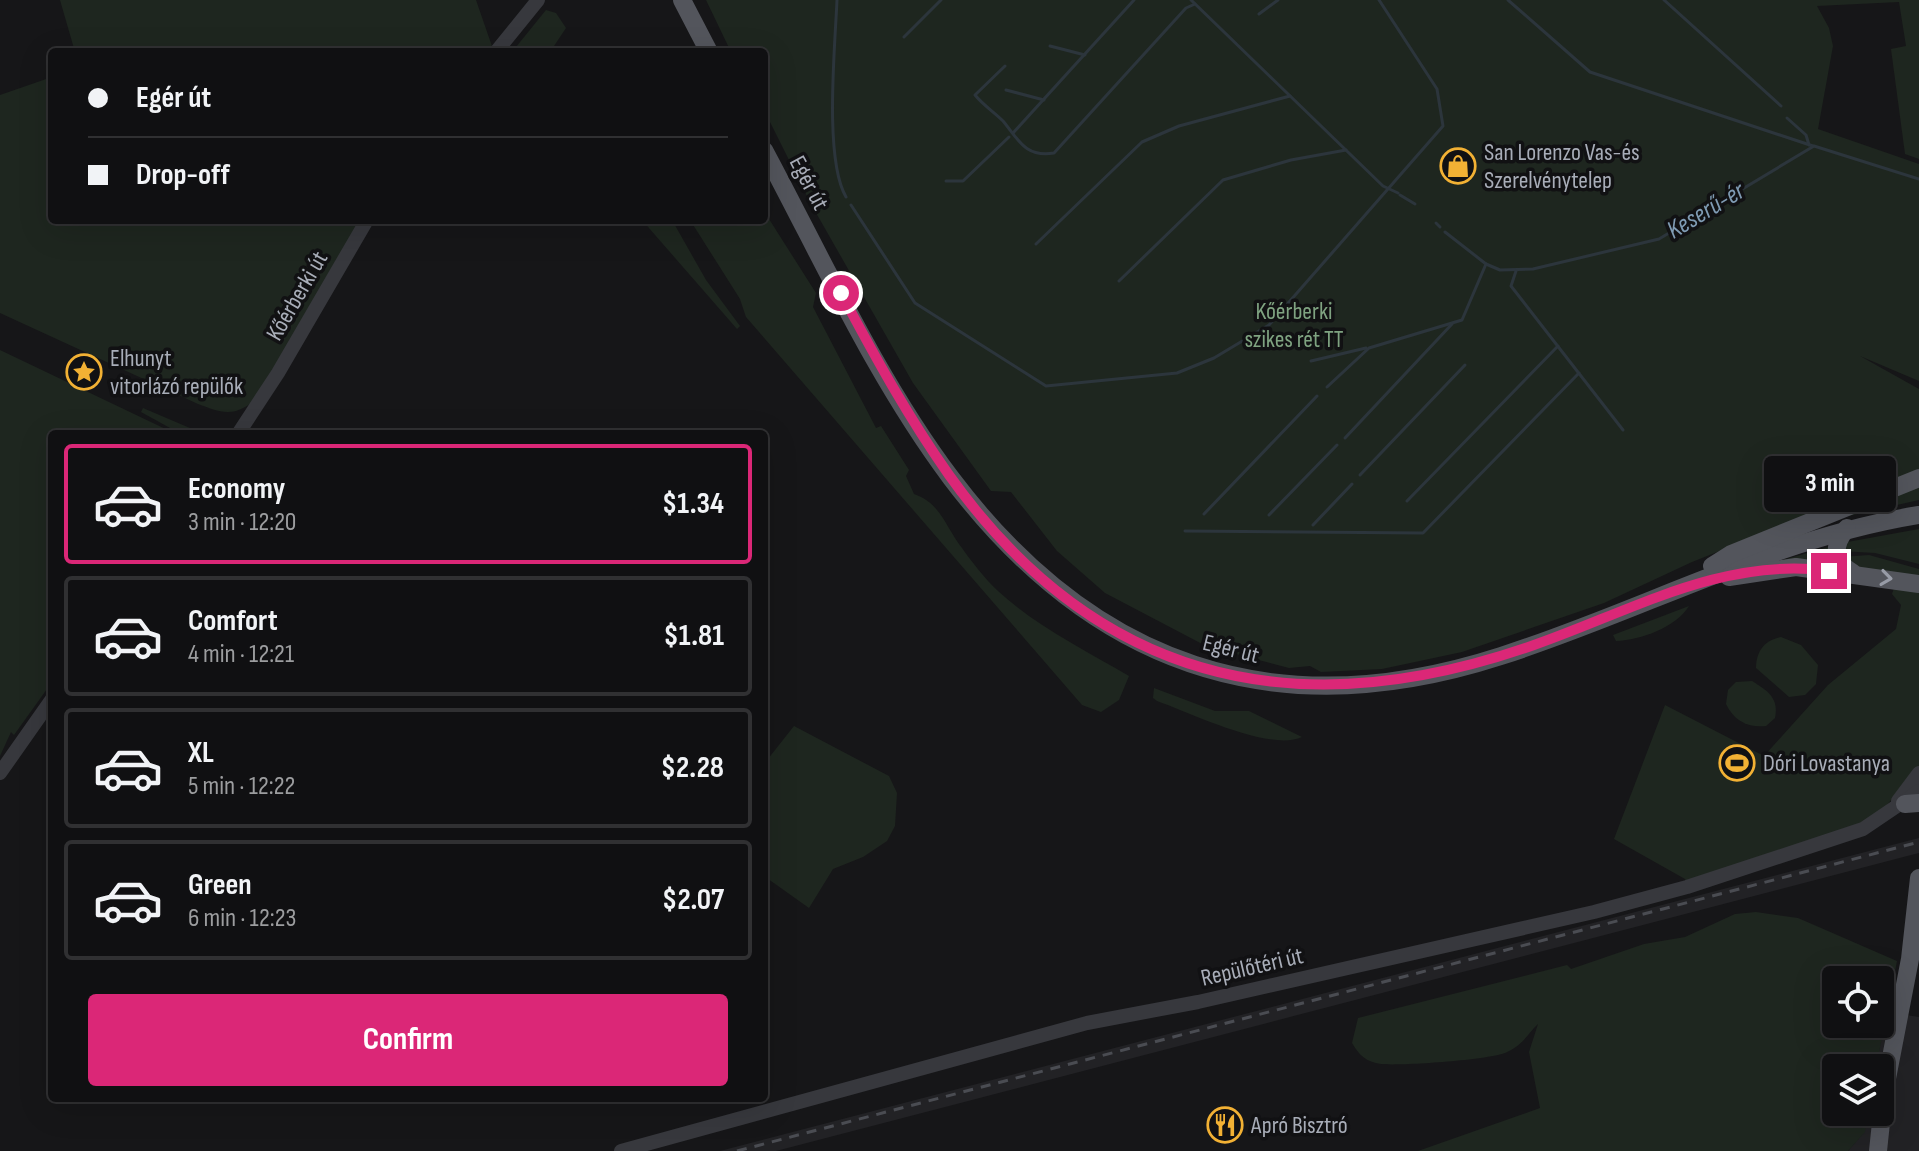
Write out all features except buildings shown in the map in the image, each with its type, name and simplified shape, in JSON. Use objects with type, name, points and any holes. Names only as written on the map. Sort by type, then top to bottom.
[{"type":"main road","points":[[682,0],[707,48]]},
{"type":"main road","name":"Egér út","points":[[768,157],[889,381],[949,475],[999,537],[1044,580],[1104,624],[1150,648],[1207,670],[1269,683],[1331,686],[1386,682],[1498,657],[1773,551],[1847,528],[1919,515]]},
{"type":"main road","points":[[1683,586],[1731,554],[1919,478]]},
{"type":"main road","points":[[1847,528],[1838,539],[1836,555],[1841,565],[1853,573]]},
{"type":"main road","points":[[1683,586],[1783,568],[1853,573],[1919,584]]},
{"type":"main road","points":[[1891,1054],[1910,959],[1919,878]]},
{"type":"main road","points":[[1867,1151],[1871,1126]]},
{"type":"main road","points":[[1878,1151],[1880,1126]]},
{"type":"street","points":[[499,48],[538,0]]},
{"type":"street","name":"Kőérberki út","points":[[241,430],[278,373],[365,224]]},
{"type":"street","points":[[0,773],[48,705]]},
{"type":"street","name":"Repülőtéri út","points":[[1888,814],[1919,773]]},
{"type":"street","name":"Repülőtéri út","points":[[621,1151],[1087,1023],[1189,1004],[1609,908],[1822,844],[1863,829],[1914,799]]},
{"type":"shaded area","points":[[1919,838],[1919,853],[776,1151],[720,1151]]},
{"type":"shaded area","points":[[1894,1013],[1919,1017],[1919,1151],[1848,1151],[1866,1126],[1894,1126],[1894,1054],[1878,1054],[1881,1038],[1894,1038]]},
{"type":"green space","points":[[60,0],[476,0],[493,48],[74,48]]},
{"type":"green space","name":"Kőérberki szikes rét TT","points":[[706,0],[1919,0],[1919,159],[1905,154],[1891,49],[1906,46],[1899,2],[1817,6],[1829,28],[1833,46],[1818,129],[1919,164],[1919,381],[1860,356],[1919,389],[1919,472],[1692,562],[1604,603],[1462,652],[1382,669],[1321,672],[1310,666],[1289,668],[1206,646],[1105,593],[1057,551],[1011,492],[991,491],[913,383],[811,204],[768,118],[768,48],[729,48]]},
{"type":"green space","points":[[546,10],[556,13],[566,28],[553,48],[515,48]]},
{"type":"green space","points":[[48,78],[48,224],[365,224],[275,376],[245,407],[227,412],[198,404],[0,313],[0,95]]},
{"type":"green space","points":[[768,215],[816,293],[813,307],[876,428],[881,426],[909,470],[906,476],[914,494],[931,503],[979,570],[1013,604],[1061,637],[1129,676],[1119,700],[1101,712],[1082,705],[746,317],[740,299],[693,224],[768,224]]},
{"type":"green space","points":[[645,224],[674,224],[706,280],[740,326],[737,329]]},
{"type":"green space","points":[[0,350],[168,430],[48,430],[48,688],[14,735],[11,732],[0,756]]},
{"type":"green space","points":[[143,408],[195,430],[174,430],[141,412]]},
{"type":"green space","points":[[1919,486],[1919,500],[1844,517]]},
{"type":"green space","points":[[1919,529],[1919,564],[1875,553],[1840,551],[1842,543]]},
{"type":"green space","points":[[1832,546],[1826,552],[1824,562],[1783,560]]},
{"type":"green space","points":[[1869,555],[1919,569],[1919,577],[1851,567],[1841,557]]},
{"type":"green space","points":[[1895,585],[1919,591],[1919,767],[1875,819],[1687,887],[1685,879],[1614,839],[1665,705],[1764,756],[1828,685],[1896,629],[1901,605],[1892,594]]},
{"type":"green space","points":[[1689,606],[1676,620],[1647,635],[1616,641],[1613,635]]},
{"type":"green space","points":[[1781,637],[1801,645],[1818,665],[1816,684],[1805,695],[1789,697],[1756,668],[1762,648]]},
{"type":"green space","points":[[1752,681],[1774,700],[1775,718],[1766,726],[1742,722],[1726,704],[1728,690],[1736,682]]},
{"type":"green space","points":[[1154,688],[1215,711],[1249,711],[1302,737],[1271,739],[1230,729],[1157,701],[1153,698]]},
{"type":"green space","points":[[794,726],[889,776],[897,793],[895,826],[887,841],[863,857],[833,869],[809,908],[768,879],[768,759]]},
{"type":"green space","points":[[1756,912],[1798,918],[1897,961],[1894,976],[1894,966],[1822,966],[1822,1038],[1882,1038],[1879,1054],[1822,1054],[1822,1126],[1866,1126],[1865,1132],[1848,1151],[1418,1151],[1540,1108],[1529,1052],[1538,1024],[1522,1042],[1507,1052],[1466,1060],[1381,1064],[1364,1057],[1352,1043],[1358,1018],[1567,965],[1571,969],[1644,944],[1685,937],[1735,914]]},
{"type":"waterway","points":[[837,0],[833,130],[839,180],[846,197]]},
{"type":"waterway","points":[[904,37],[941,0]]},
{"type":"waterway","points":[[1013,133],[1134,0]]},
{"type":"waterway","name":"Keserű-ér","points":[[1191,0],[1383,186],[1398,193]]},
{"type":"waterway","points":[[1259,14],[1278,0]]},
{"type":"waterway","points":[[851,205],[915,303],[1046,386],[1177,373],[1214,358],[1269,325],[1443,126],[1437,89],[1379,0]]},
{"type":"waterway","points":[[1508,0],[1590,72],[1813,146]]},
{"type":"waterway","points":[[1664,0],[1781,106]]},
{"type":"waterway","points":[[1005,66],[975,95],[1003,121],[1023,146],[1036,153],[1054,153],[1186,8],[1195,4]]},
{"type":"waterway","points":[[1050,46],[1085,55]]},
{"type":"waterway","points":[[1006,90],[1044,100]]},
{"type":"waterway","points":[[1036,244],[1142,142],[1179,126],[1290,96]]},
{"type":"waterway","points":[[1787,118],[1806,135],[1809,145]]},
{"type":"waterway","points":[[946,181],[963,181],[1009,137]]},
{"type":"waterway","name":"Keserű-ér","points":[[1445,232],[1486,264],[1500,270],[1533,269],[1659,239],[1814,146],[1919,179]]},
{"type":"waterway","points":[[1119,281],[1223,180],[1291,160],[1346,150]]},
{"type":"waterway","name":"Keserű-ér","points":[[1400,195],[1415,204]]},
{"type":"waterway","name":"Keserű-ér","points":[[1436,223],[1440,227]]},
{"type":"waterway","points":[[1327,387],[1369,348],[1462,320],[1486,264]]},
{"type":"waterway","points":[[1516,271],[1511,286],[1623,430]]},
{"type":"waterway","points":[[1345,438],[1452,324]]},
{"type":"waterway","points":[[1407,501],[1558,346]]},
{"type":"waterway","points":[[1311,361],[1366,348]]},
{"type":"waterway","points":[[1360,475],[1465,365]]},
{"type":"waterway","points":[[1185,531],[1423,533],[1579,373]]},
{"type":"waterway","points":[[1204,514],[1317,396]]},
{"type":"waterway","points":[[1269,515],[1337,445]]},
{"type":"waterway","points":[[1313,525],[1352,484]]},
{"type":"railway","points":[[737,1151],[1919,842]]},
{"type":"place","name":"San Lorenzo Vas-és Szerelvénytelep","points":[[1458,166]]},
{"type":"place","name":"Elhunyt vitorlázó repülők","points":[[84,372]]},
{"type":"place","name":"Dóri Lovastanya","points":[[1737,763]]},
{"type":"place","name":"Apró Bisztró","points":[[1225,1125]]},
{"type":"route","points":[[841,293],[894,391],[949,475],[999,537],[1063,596],[1104,624],[1150,648],[1207,670],[1269,683],[1303,686],[1357,685],[1413,678],[1476,664],[1534,645],[1683,586],[1763,570],[1796,567],[1829,571]]}]
